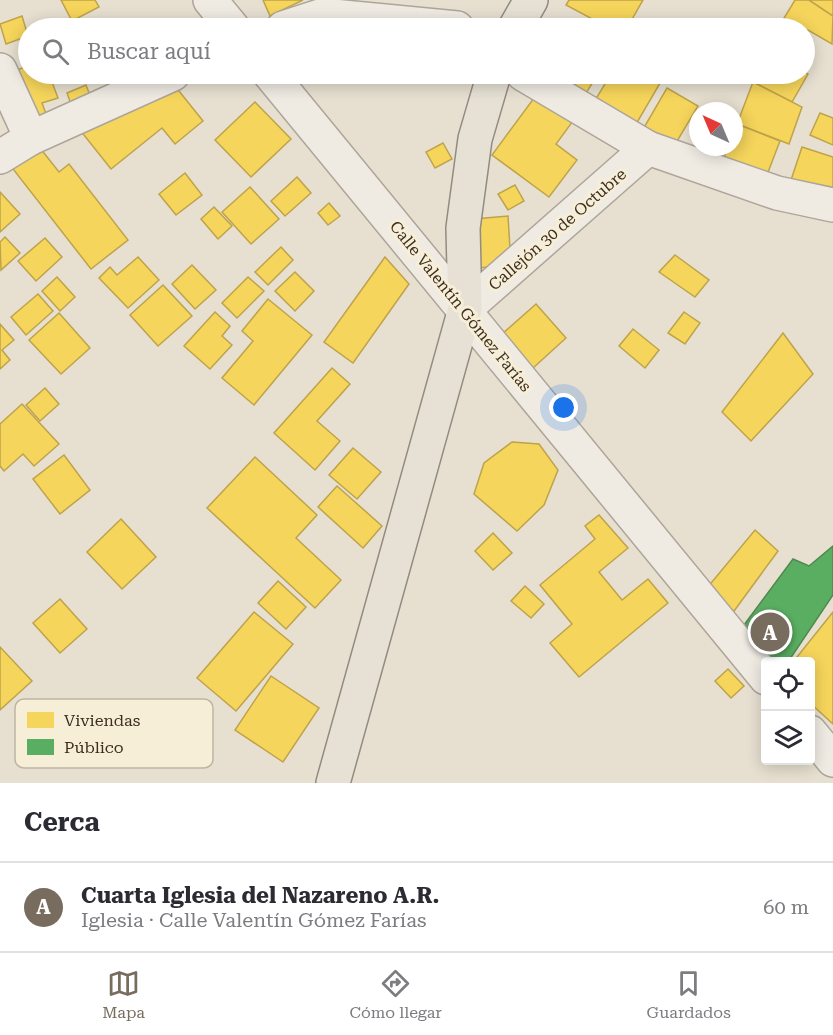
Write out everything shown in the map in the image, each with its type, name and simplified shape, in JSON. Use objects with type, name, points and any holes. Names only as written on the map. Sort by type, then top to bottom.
[{"type":"main road","points":[[521,18],[531,0]]},
{"type":"main road","points":[[333,783],[465,309],[463,228],[476,139],[491,84]]},
{"type":"street","points":[[210,0],[225,18]]},
{"type":"street","points":[[313,18],[322,15],[420,18]]},
{"type":"street","points":[[0,70],[31,138]]},
{"type":"street","points":[[0,157],[31,138],[151,84]]},
{"type":"street","name":"Calle Valentín Gómez Farías","points":[[278,84],[465,309],[761,673]]},
{"type":"street","points":[[540,84],[648,148],[777,193],[833,205]]},
{"type":"street","name":"Callejón 30 de Octubre","points":[[465,309],[648,148]]},
{"type":"street","points":[[815,738],[833,760]]},
{"type":"building: Viviendas","points":[[61,0],[95,0],[99,7],[78,18],[70,18]]},
{"type":"building: Viviendas","points":[[263,0],[303,0],[270,16]]},
{"type":"building: Viviendas","points":[[569,0],[643,0],[633,18],[590,18],[566,5]]},
{"type":"building: Viviendas","points":[[795,0],[809,0],[833,16],[832,44],[815,34],[815,18],[784,18]]},
{"type":"building: Viviendas","points":[[809,0],[833,0],[833,16]]},
{"type":"building: Viviendas","points":[[22,16],[23,18],[18,18],[18,40],[6,44],[0,24]]},
{"type":"building: Viviendas","points":[[18,70],[18,82],[14,71]]},
{"type":"building: Viviendas","points":[[19,84],[53,84],[58,98],[42,103],[48,119],[34,125]]},
{"type":"building: Viviendas","points":[[165,84],[173,84],[203,121],[175,144],[162,128],[111,169],[76,125]]},
{"type":"building: Viviendas","points":[[558,84],[592,84],[583,98]]},
{"type":"building: Viviendas","points":[[605,84],[660,84],[635,126],[594,102]]},
{"type":"building: Viviendas","points":[[752,84],[757,84],[802,107],[789,144],[743,126],[743,108]]},
{"type":"building: Viviendas","points":[[757,84],[802,84],[792,102]]},
{"type":"building: Viviendas","points":[[86,85],[93,103],[73,110],[67,93]]},
{"type":"building: Viviendas","points":[[667,88],[691,102],[689,102],[689,121],[673,148],[642,131]]},
{"type":"building: Viviendas","points":[[537,94],[573,121],[556,144],[577,160],[549,197],[492,155]]},
{"type":"building: Viviendas","points":[[255,102],[291,139],[251,177],[215,140]]},
{"type":"building: Viviendas","points":[[820,113],[833,118],[833,145],[810,135]]},
{"type":"building: Viviendas","points":[[743,126],[780,141],[765,180],[722,163],[725,156],[743,156]]},
{"type":"building: Viviendas","points":[[443,143],[452,159],[435,168],[426,152]]},
{"type":"building: Viviendas","points":[[802,147],[833,157],[833,197],[790,183]]},
{"type":"building: Viviendas","points":[[40,148],[59,172],[69,164],[128,240],[91,269],[13,169]]},
{"type":"building: Viviendas","points":[[185,173],[202,195],[176,215],[159,194]]},
{"type":"building: Viviendas","points":[[297,177],[311,193],[285,216],[271,201]]},
{"type":"building: Viviendas","points":[[515,185],[524,201],[508,210],[498,194]]},
{"type":"building: Viviendas","points":[[250,187],[279,219],[251,244],[222,212]]},
{"type":"building: Viviendas","points":[[0,192],[20,214],[0,232]]},
{"type":"building: Viviendas","points":[[329,203],[340,216],[328,225],[318,213]]},
{"type":"building: Viviendas","points":[[214,207],[232,226],[218,239],[201,219]]},
{"type":"building: Viviendas","points":[[508,216],[511,265],[478,268],[474,219]]},
{"type":"building: Viviendas","points":[[5,237],[20,253],[1,270],[0,242]]},
{"type":"building: Viviendas","points":[[45,238],[62,257],[36,281],[18,261]]},
{"type":"building: Viviendas","points":[[281,247],[293,260],[268,285],[255,272]]},
{"type":"building: Viviendas","points":[[675,255],[709,280],[695,297],[659,272]]},
{"type":"building: Viviendas","points":[[138,257],[159,280],[128,308],[99,278],[110,267],[117,275]]},
{"type":"building: Viviendas","points":[[385,257],[409,284],[353,363],[324,342]]},
{"type":"building: Viviendas","points":[[192,265],[216,290],[195,309],[172,284]]},
{"type":"building: Viviendas","points":[[295,272],[314,291],[295,311],[275,291]]},
{"type":"building: Viviendas","points":[[57,277],[75,297],[60,311],[42,291]]},
{"type":"building: Viviendas","points":[[248,277],[264,291],[237,318],[222,303]]},
{"type":"building: Viviendas","points":[[163,285],[192,316],[158,346],[130,315]]},
{"type":"building: Viviendas","points":[[38,294],[53,311],[26,335],[11,317]]},
{"type":"building: Viviendas","points":[[268,299],[312,335],[254,405],[222,378],[253,341],[242,331]]},
{"type":"building: Viviendas","points":[[536,304],[566,338],[532,369],[502,334]]},
{"type":"building: Viviendas","points":[[215,312],[230,326],[222,336],[232,345],[210,369],[184,346]]},
{"type":"building: Viviendas","points":[[684,312],[700,323],[685,344],[668,333]]},
{"type":"building: Viviendas","points":[[59,313],[90,348],[61,374],[29,340]]},
{"type":"building: Viviendas","points":[[0,324],[14,340],[2,350],[10,360],[0,369]]},
{"type":"building: Viviendas","points":[[633,329],[659,350],[645,368],[619,346]]},
{"type":"building: Viviendas","points":[[783,333],[813,374],[751,441],[722,412]]},
{"type":"building: Viviendas","points":[[332,368],[350,384],[317,421],[340,441],[315,470],[274,433]]},
{"type":"building: Viviendas","points":[[45,388],[59,404],[40,421],[26,405]]},
{"type":"building: Viviendas","points":[[22,404],[59,444],[34,466],[23,454],[4,471],[0,466],[0,424]]},
{"type":"building: Viviendas","points":[[512,442],[539,444],[558,470],[544,505],[517,531],[474,494],[484,463]]},
{"type":"building: Viviendas","points":[[353,448],[381,472],[357,499],[329,475]]},
{"type":"building: Viviendas","points":[[64,455],[90,490],[60,514],[33,479]]},
{"type":"building: Viviendas","points":[[255,457],[317,515],[296,538],[341,580],[315,608],[207,508]]},
{"type":"building: Viviendas","points":[[337,486],[382,526],[363,548],[318,507]]},
{"type":"building: Viviendas","points":[[599,515],[628,548],[599,572],[622,600],[648,579],[668,603],[579,677],[550,643],[572,624],[540,585],[595,539],[585,526]]},
{"type":"building: Viviendas","points":[[121,519],[156,557],[122,589],[87,552]]},
{"type":"building: Viviendas","points":[[755,530],[778,551],[726,622],[702,594]]},
{"type":"building: Viviendas","points":[[493,533],[512,553],[493,570],[475,551]]},
{"type":"building: Viviendas","points":[[278,581],[306,607],[286,629],[258,603]]},
{"type":"building: Viviendas","points":[[525,586],[544,604],[531,618],[511,601]]},
{"type":"building: Viviendas","points":[[60,599],[87,629],[60,653],[33,623]]},
{"type":"building: Viviendas","points":[[254,612],[293,644],[236,711],[197,678]]},
{"type":"building: Viviendas","points":[[833,612],[833,724],[815,708],[815,657],[797,657]]},
{"type":"building: Viviendas","points":[[0,647],[32,681],[0,710]]},
{"type":"building: Viviendas","points":[[728,669],[744,686],[731,698],[715,681]]},
{"type":"building: Viviendas","points":[[271,676],[319,708],[283,762],[235,730]]},
{"type":"building: Público","points":[[833,546],[833,595],[791,657],[769,657],[738,633],[793,559],[809,566]]},
{"type":"place","name":"Cuarta Iglesia del Nazareno A.R.","points":[[770,632]]}]
